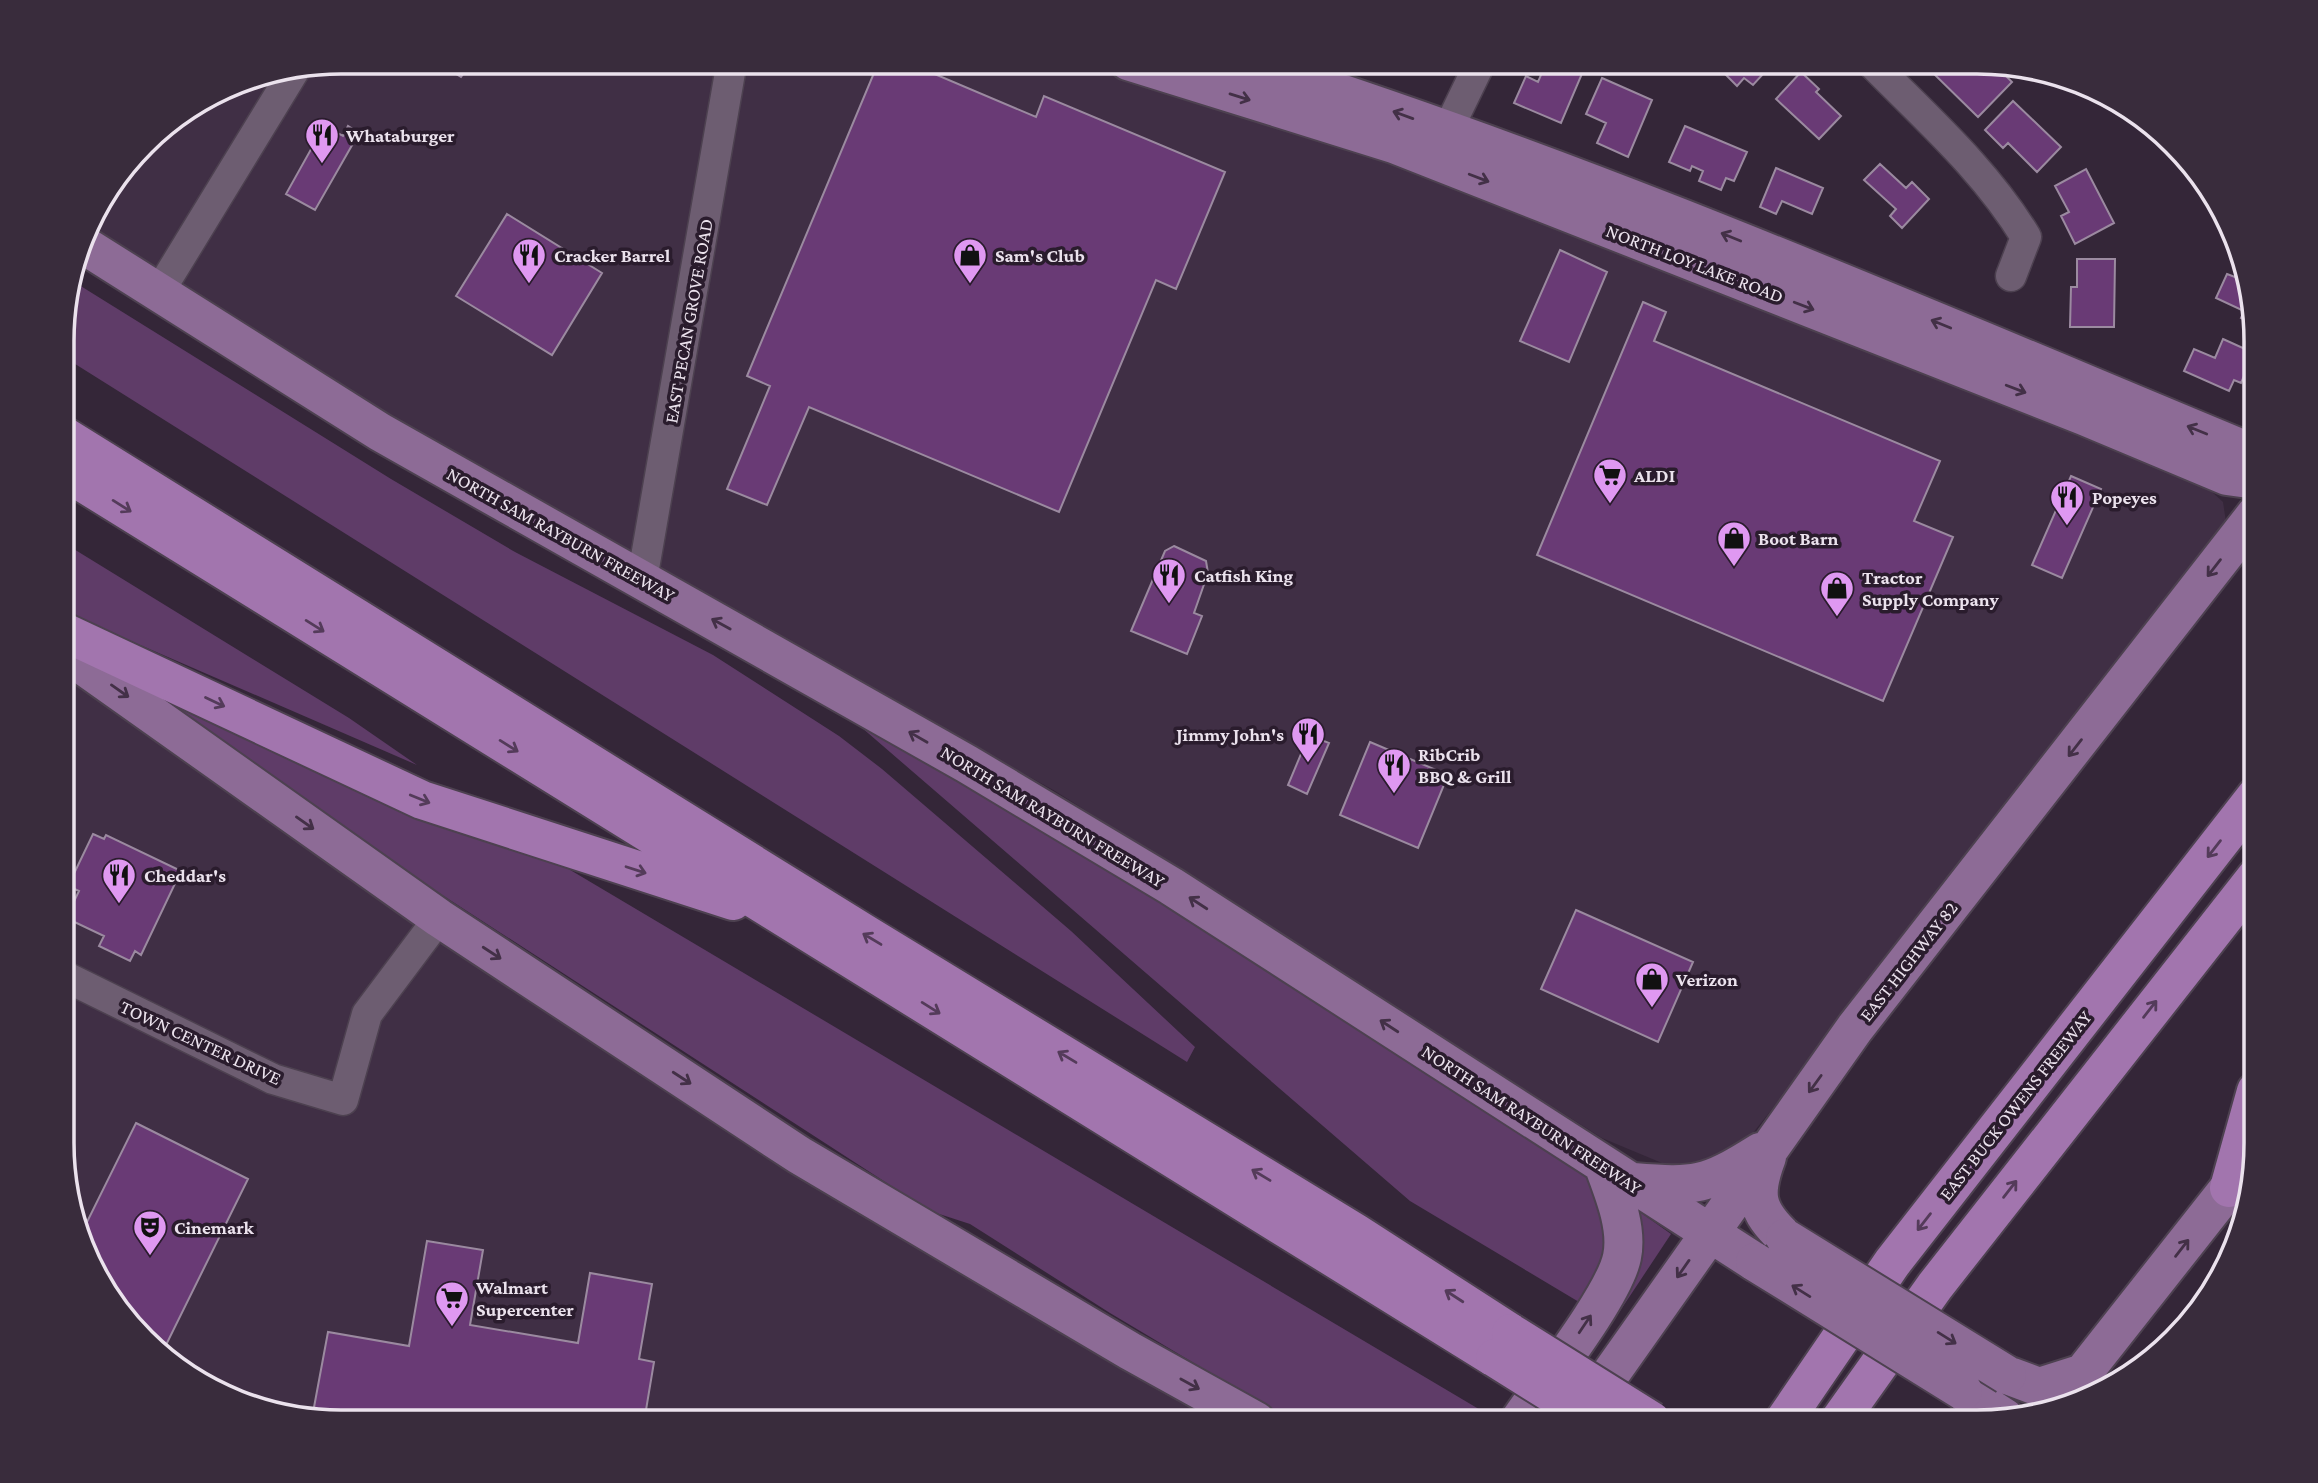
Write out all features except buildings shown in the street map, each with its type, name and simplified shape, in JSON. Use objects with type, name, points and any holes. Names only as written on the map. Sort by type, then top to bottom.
[{"type":"highway","points":[[74,442],[855,928],[1356,1233],[1582,1410]]},
{"type":"highway","points":[[74,477],[791,920],[1503,1346],[1631,1410]]},
{"type":"highway","points":[[74,637],[422,800],[791,920]]},
{"type":"highway","name":"EAST BUCK OWENS FREEWAY","points":[[1792,1410],[1892,1263],[2244,811]]},
{"type":"highway","points":[[1847,1410],[1936,1286],[2244,892]]},
{"type":"highway","points":[[2229,1188],[2244,1134]]},
{"type":"main road","name":"NORTH LOY LAKE ROAD","points":[[1170,74],[1394,144],[1440,145],[1672,212],[2244,451]]},
{"type":"main road","name":"NORTH LOY LAKE ROAD","points":[[1272,74],[2227,476],[2244,478]]},
{"type":"main road","name":"NORTH SAM RAYBURN FREEWAY","points":[[90,249],[380,432],[955,757],[1171,886],[1708,1233],[1992,1409]]},
{"type":"main road","name":"EAST HIGHWAY 82","points":[[1585,1410],[1855,1028],[2244,529]]},
{"type":"main road","points":[[74,659],[439,918],[799,1155],[1130,1351],[1236,1410]]},
{"type":"main road","points":[[1526,1410],[1606,1292],[1622,1257],[1618,1174],[1684,1186],[1708,1181],[1771,1145]]},
{"type":"main road","points":[[1771,1145],[1758,1181],[1758,1197],[1763,1213],[1785,1238],[2007,1375],[2039,1387],[2084,1380],[2243,1170]]},
{"type":"street","name":"EAST PECAN GROVE ROAD","points":[[642,580],[730,74]]},
{"type":"street","points":[[1440,145],[1475,74]]},
{"type":"street","points":[[1883,74],[1986,178],[2008,208],[2026,237],[2011,276]]},
{"type":"street","points":[[159,292],[289,79]]},
{"type":"street","name":"TOWN CENTER DRIVE","points":[[74,981],[273,1079],[343,1100],[368,1014],[439,918]]},
{"type":"shaded area","points":[[323,74],[1118,74],[1454,183],[2199,480],[2223,502],[2226,522],[2220,543],[1753,1133],[1715,1164],[1674,1168],[1602,1138],[1055,791],[500,483],[96,233],[109,207],[140,165],[178,129],[223,101],[272,83]]},
{"type":"shaded area","points":[[80,285],[391,479],[515,552],[713,655],[839,736],[882,769],[1071,931],[1195,1047],[1187,1062],[74,363],[74,323]]},
{"type":"shaded area","points":[[74,549],[349,718],[417,765],[74,616]]},
{"type":"shaded area","points":[[112,665],[545,855],[1480,1410],[1273,1410],[1110,1313],[970,1224],[930,1211],[379,854]]},
{"type":"shaded area","points":[[74,683],[454,952],[1202,1410],[341,1410],[272,1400],[238,1389],[207,1374],[178,1354],[152,1331],[119,1291],[94,1245],[79,1194],[74,1160]]},
{"type":"shaded area","points":[[864,721],[1263,962],[1587,1176],[1603,1209],[1606,1240],[1596,1270],[1579,1302],[1410,1201],[861,727]]},
{"type":"shaded area","points":[[1626,1202],[1671,1234],[1554,1410],[1530,1410],[1599,1309]]},
{"type":"place","name":"Whataburger","points":[[322,165]]},
{"type":"place","name":"Cracker Barrel","points":[[529,285]]},
{"type":"place","name":"Sam's Club","points":[[970,285]]},
{"type":"place","name":"ALDI","points":[[1610,505]]},
{"type":"place","name":"Popeyes","points":[[2067,527]]},
{"type":"place","name":"Boot Barn","points":[[1734,568]]},
{"type":"place","name":"Catfish King","points":[[1169,605]]},
{"type":"place","name":"Tractor Supply Company","points":[[1837,618]]},
{"type":"place","name":"Jimmy John's","points":[[1308,764]]},
{"type":"place","name":"RibCrib BBQ & Grill","points":[[1394,795]]},
{"type":"place","name":"Cheddar's","points":[[119,905]]},
{"type":"place","name":"Verizon","points":[[1652,1009]]},
{"type":"place","name":"Cinemark","points":[[150,1257]]},
{"type":"place","name":"Walmart Supercenter","points":[[452,1328]]}]
